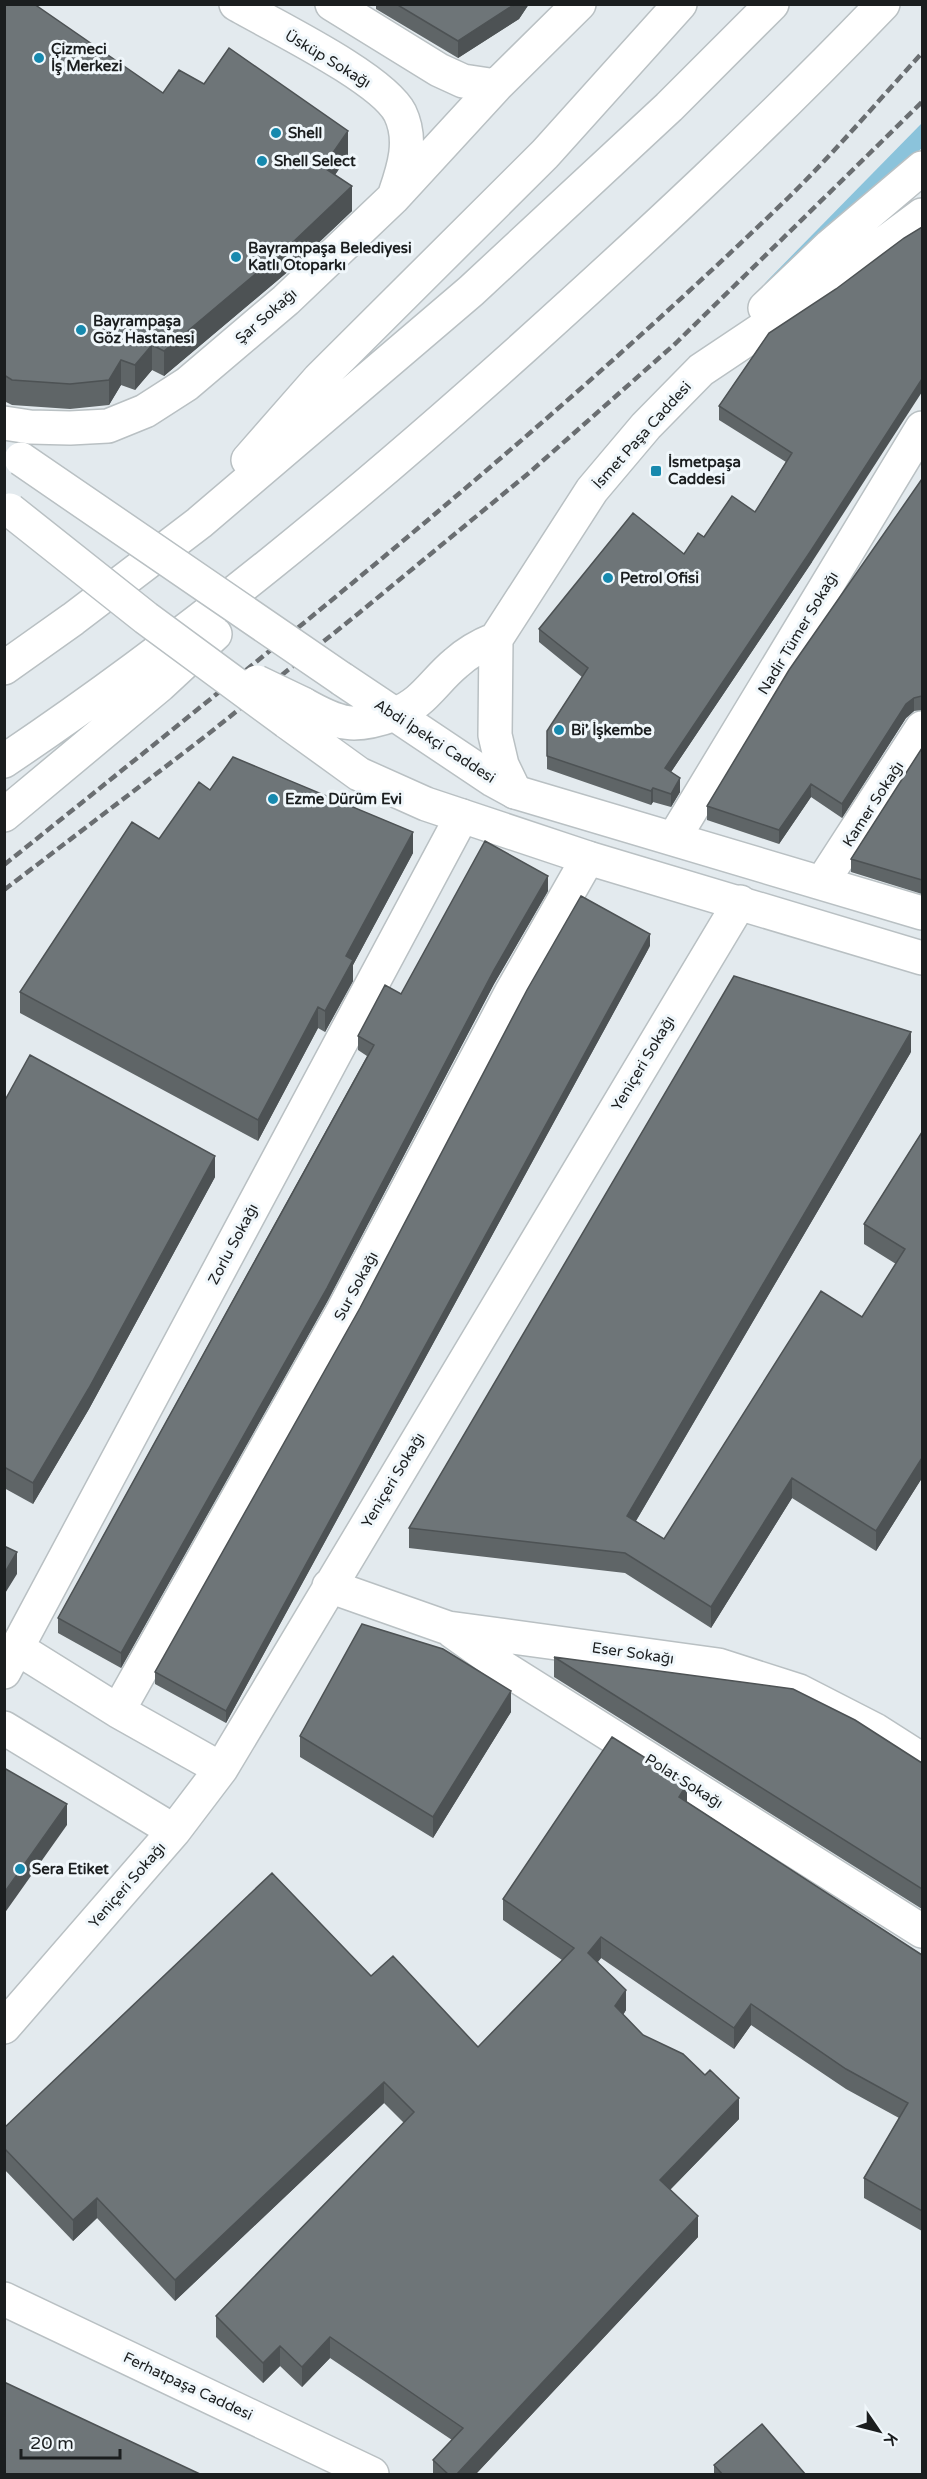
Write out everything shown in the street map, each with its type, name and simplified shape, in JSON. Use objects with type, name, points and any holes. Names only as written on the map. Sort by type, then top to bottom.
[{"type":"main road","name":"Üsküp Sokağı","points":[[236,4],[360,75],[383,93],[400,113],[406,139],[406,162],[393,198]]},
{"type":"main road","points":[[332,4],[439,70],[463,81],[496,86]]},
{"type":"main road","name":"Şar Sokağı","points":[[4,423],[60,428],[108,426],[145,411],[187,384],[268,315],[393,198],[496,86],[579,4]]},
{"type":"main road","points":[[199,523],[256,449],[319,379],[545,154],[680,4]]},
{"type":"main road","points":[[4,668],[73,619],[199,523],[471,291],[669,107],[772,4]]},
{"type":"main road","points":[[4,761],[156,654],[317,527],[442,420],[601,278],[728,158],[883,4]]},
{"type":"main road","points":[[701,370],[831,246],[922,168]]},
{"type":"main road","name":"İsmet Paşa Caddesi","points":[[496,639],[592,490],[646,426],[701,370],[825,287],[922,215]]},
{"type":"main road","name":"Nadir Tümer Sokağı","points":[[674,838],[922,428]]},
{"type":"main road","name":"Abdi İpekçi Caddesi","points":[[13,454],[342,679],[493,780],[515,792],[922,912]]},
{"type":"main road","points":[[7,508],[146,618],[226,675],[295,713],[360,724],[395,714],[411,708],[472,649],[496,639],[495,735],[502,765],[515,792]]},
{"type":"main road","points":[[4,815],[160,685],[268,585],[317,527]]},
{"type":"main road","points":[[295,713],[340,762],[375,783],[426,804],[588,858],[922,958]]},
{"type":"main road","name":"Kamer Sokağı","points":[[823,881],[922,728]]},
{"type":"main road","name":"Zorlu Sokağı","points":[[11,1660],[462,816]]},
{"type":"main road","name":"Sur Sokağı","points":[[118,1711],[343,1311],[511,993],[588,858]]},
{"type":"main road","name":"Yeniçeri Sokağı","points":[[4,2027],[174,1831],[221,1768],[740,902]]},
{"type":"main road","name":"Eser Sokağı","points":[[329,1586],[448,1628],[718,1665],[799,1691],[875,1730],[922,1760]]},
{"type":"main road","name":"Polat Sokağı","points":[[448,1628],[504,1668],[922,1931]]},
{"type":"main road","points":[[11,1660],[118,1711],[221,1768]]},
{"type":"main road","points":[[4,1728],[174,1831]]},
{"type":"main road","name":"Ferhatpaşa Caddesi","points":[[4,2299],[372,2475]]},
{"type":"shaded area","points":[[922,123],[922,148],[763,285]]},
{"type":"building","points":[[4,4],[34,4],[163,93],[179,70],[204,84],[229,48],[348,131],[323,167],[352,186],[291,244],[164,351],[152,345],[135,365],[121,360],[109,380],[70,384],[12,380],[4,375]]},
{"type":"building","points":[[396,4],[515,4],[458,41]]},
{"type":"building","points":[[922,227],[922,379],[812,549],[665,768],[680,778],[671,794],[653,788],[651,791],[547,756],[547,731],[588,668],[539,629],[633,513],[684,554],[698,533],[704,537],[732,496],[755,512],[792,453],[719,406],[769,333],[836,289]]},
{"type":"building","points":[[922,479],[922,696],[906,704],[842,804],[811,784],[779,830],[707,806],[789,670]]},
{"type":"building","points":[[922,748],[922,880],[851,859]]},
{"type":"building","points":[[233,757],[413,832],[346,956],[353,960],[325,1011],[318,1007],[258,1120],[20,992],[132,822],[159,839],[199,782],[210,790]]},
{"type":"building","points":[[485,841],[548,876],[494,970],[327,1288],[121,1653],[58,1618],[374,1045],[358,1036],[385,985],[401,994]]},
{"type":"building","points":[[581,896],[650,934],[226,1711],[155,1672],[360,1308],[527,990]]},
{"type":"building","points":[[734,976],[911,1032],[627,1516],[664,1539],[821,1291],[862,1317],[905,1249],[864,1224],[922,1132],[922,1458],[876,1531],[792,1478],[711,1607],[625,1553],[409,1528]]},
{"type":"building","points":[[30,1055],[215,1156],[89,1388],[33,1483],[4,1467],[4,1102]]},
{"type":"building","points":[[4,1546],[17,1552],[4,1574]]},
{"type":"building","points":[[362,1624],[443,1649],[511,1691],[433,1817],[300,1736]]},
{"type":"building","points":[[554,1657],[793,1689],[855,1720],[922,1763],[922,1889]]},
{"type":"building","points":[[612,1737],[687,1784],[679,1797],[922,1955],[922,2211],[864,2178],[908,2103],[846,2069],[751,2004],[734,2028],[601,1937],[588,1953],[626,1990],[615,2006],[643,2035],[683,2054],[705,2075],[710,2070],[739,2098],[660,2180],[698,2216],[456,2475],[449,2475],[433,2460],[463,2428],[330,2337],[302,2367],[280,2346],[263,2363],[216,2316],[414,2112],[384,2082],[175,2280],[97,2198],[73,2220],[4,2148],[4,2128],[272,1873],[371,1976],[393,1956],[478,2047],[574,1948],[503,1899]]},
{"type":"building","name":"Sera Etiket","points":[[4,1768],[67,1804],[4,1893]]},
{"type":"building","points":[[4,2382],[202,2475],[4,2475]]},
{"type":"building","points":[[762,2424],[806,2475],[723,2475],[714,2465]]},
{"type":"railway","points":[[4,865],[404,540],[599,372],[788,198],[922,53]]},
{"type":"railway","points":[[4,890],[207,735],[530,472],[676,343],[922,102]]},
{"type":"place","name":"Çizmeci İş Merkezi","points":[[39,58]]},
{"type":"place","name":"Shell","points":[[276,133]]},
{"type":"place","name":"Shell Select","points":[[262,161]]},
{"type":"place","name":"Bayrampaşa Belediyesi Katlı Otoparkı","points":[[236,257]]},
{"type":"place","name":"Bayrampaşa Göz Hastanesi","points":[[81,330]]},
{"type":"place","name":"İsmetpaşa Caddesi","points":[[656,471]]},
{"type":"place","name":"Petrol Ofisi","points":[[608,578]]},
{"type":"place","name":"Bi' İşkembe","points":[[559,730]]},
{"type":"place","name":"Ezme Dürüm Evi","points":[[273,799]]},
{"type":"place","name":"Sera Etiket","points":[[20,1869]]}]
